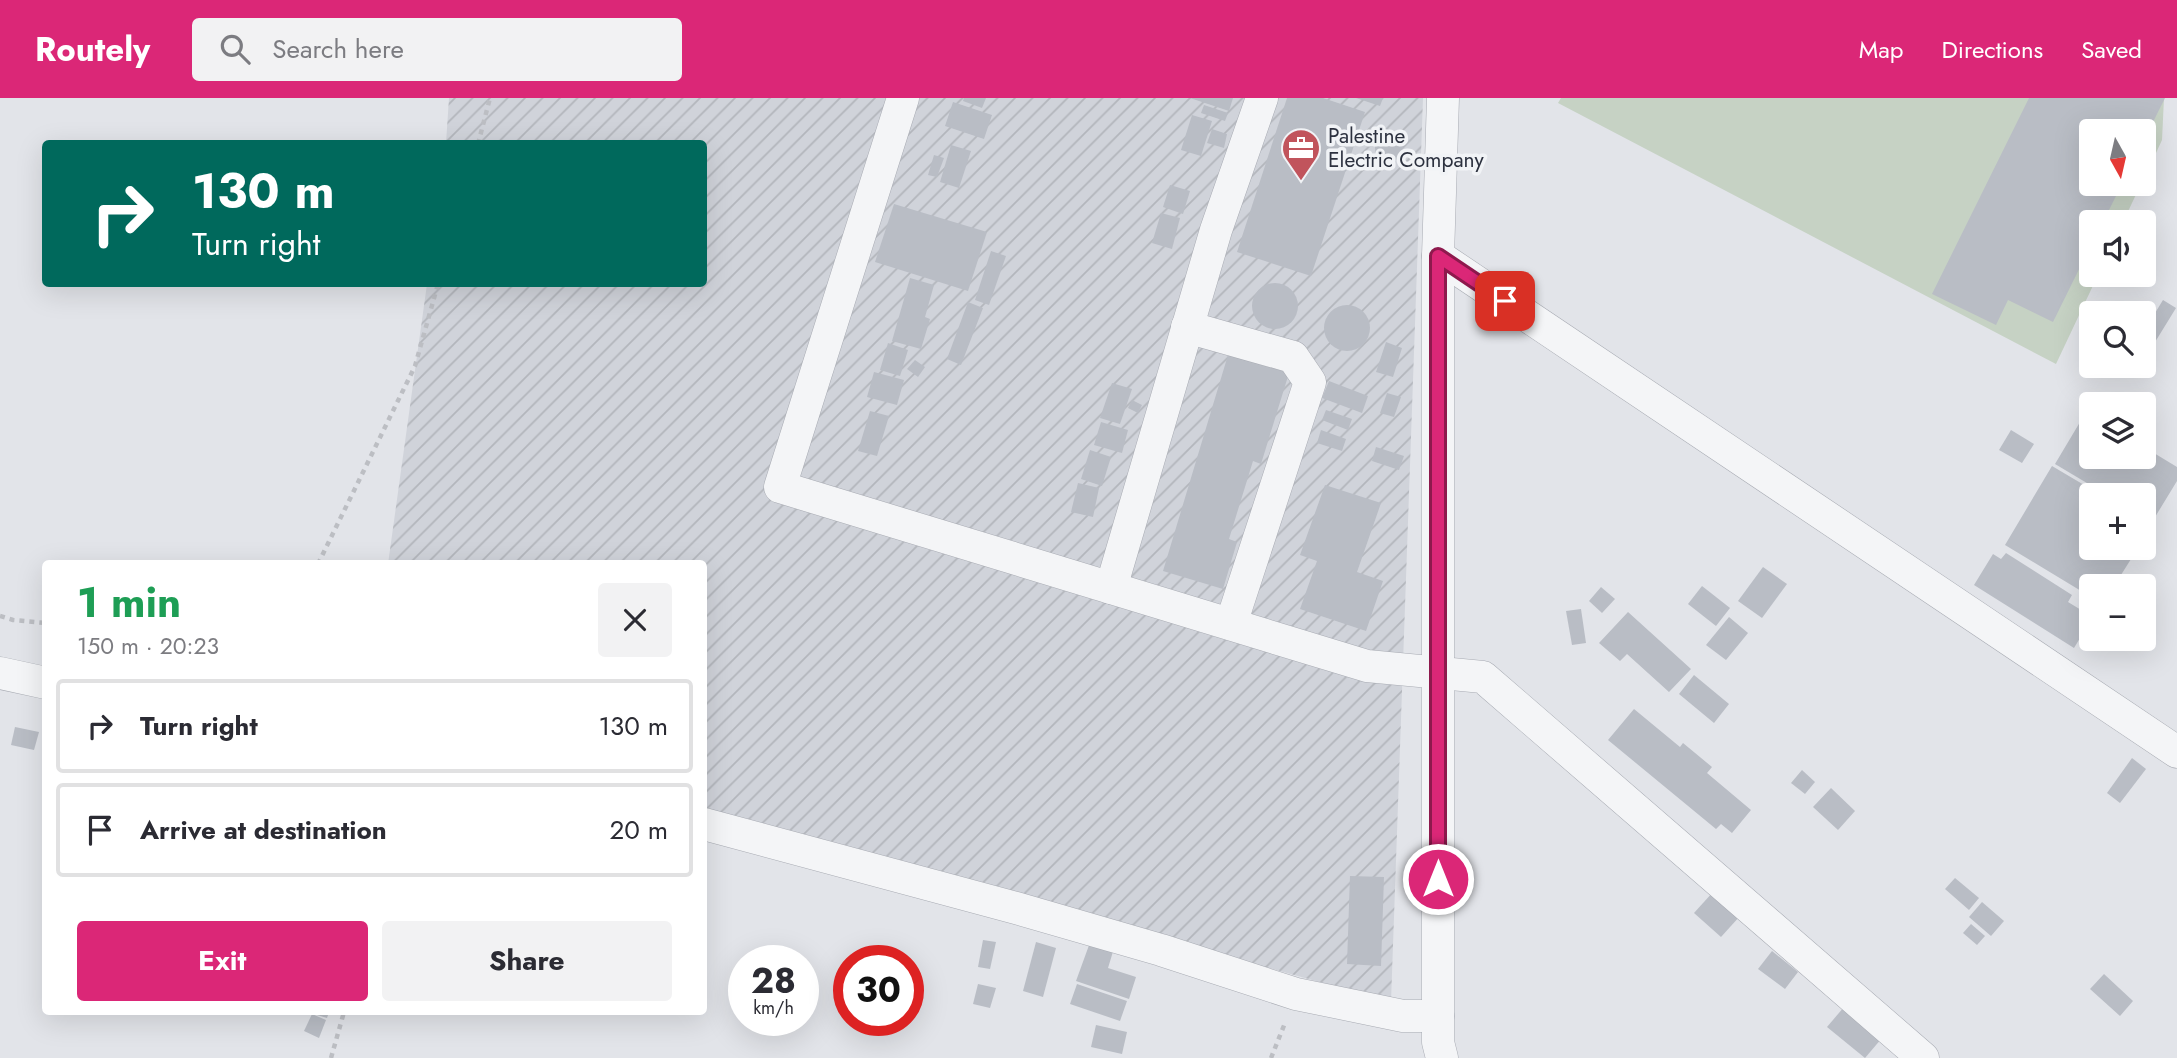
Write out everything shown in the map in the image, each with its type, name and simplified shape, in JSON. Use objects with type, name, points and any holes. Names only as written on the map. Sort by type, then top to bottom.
[{"type":"street","points":[[901,98],[780,487],[1367,666],[1483,677],[1923,1058]]},
{"type":"street","points":[[1111,588],[1216,230],[1262,98]]},
{"type":"street","points":[[1442,1058],[1438,1042],[1438,256],[1443,98]]},
{"type":"street","points":[[1438,256],[2177,752]]},
{"type":"street","points":[[1187,327],[1293,357],[1310,382],[1231,624]]},
{"type":"street","points":[[0,673],[42,682]]},
{"type":"street","points":[[707,825],[1016,908],[1161,950],[1296,994],[1403,1016],[1438,1016]]},
{"type":"path","points":[[479,140],[490,98]]},
{"type":"path","points":[[320,560],[415,366],[437,287]]},
{"type":"path","points":[[0,616],[42,623]]},
{"type":"path","points":[[331,1058],[343,1015]]},
{"type":"shaded area","points":[[449,98],[1423,98],[1391,1002],[707,812],[707,560],[389,560],[427,287],[707,287],[707,140],[446,140]]},
{"type":"green space","points":[[1561,98],[2164,98],[2162,140],[2156,153],[2156,119],[2079,119],[2079,196],[2135,196],[2129,210],[2079,210],[2079,287],[2092,287],[2086,301],[2079,301],[2079,315],[2056,364],[1558,103]]},
{"type":"building","points":[[964,98],[986,98],[982,108],[963,101]]},
{"type":"building","points":[[1190,98],[1233,98],[1229,111]]},
{"type":"building","name":"Palestine Electric Company","points":[[1287,98],[1323,98],[1365,112],[1311,276],[1237,252]]},
{"type":"building","points":[[1356,98],[1383,98],[1380,106]]},
{"type":"building","points":[[2029,98],[2165,98],[2154,119],[2079,119],[2079,196],[2116,196],[2109,210],[2079,210],[2079,269],[2053,322],[2008,300],[1996,325],[1932,294]]},
{"type":"building","points":[[953,102],[992,115],[984,139],[945,126]]},
{"type":"building","points":[[1204,105],[1228,113],[1225,121],[1201,113]]},
{"type":"building","points":[[1192,115],[1212,121],[1201,156],[1181,150]]},
{"type":"building","points":[[1212,129],[1227,134],[1224,148],[1207,143]]},
{"type":"building","points":[[1389,134],[1399,138],[1403,148],[1399,158],[1389,162],[1379,158],[1375,148],[1379,138]]},
{"type":"building","points":[[951,145],[971,151],[959,188],[940,182]]},
{"type":"building","points":[[934,155],[944,158],[937,177],[928,175]]},
{"type":"building","points":[[1170,185],[1190,191],[1183,214],[1163,207]]},
{"type":"building","points":[[894,204],[987,232],[968,291],[875,262]]},
{"type":"building","points":[[1161,213],[1180,218],[1172,249],[1152,243]]},
{"type":"building","points":[[991,251],[1006,256],[989,305],[975,300]]},
{"type":"building","points":[[910,278],[934,285],[925,317],[930,319],[921,349],[892,341]]},
{"type":"building","points":[[1275,283],[1291,290],[1298,306],[1291,322],[1275,329],[1259,322],[1252,306],[1259,290]]},
{"type":"building","points":[[2163,300],[2176,308],[2156,340],[2156,311]]},
{"type":"building","points":[[968,302],[983,308],[961,365],[947,359]]},
{"type":"building","points":[[1347,305],[1363,312],[1370,328],[1363,344],[1347,351],[1331,344],[1324,328],[1331,312]]},
{"type":"building","points":[[1386,342],[1402,348],[1393,377],[1376,372]]},
{"type":"building","points":[[888,343],[908,350],[900,376],[880,370]]},
{"type":"building","points":[[1228,355],[1289,373],[1261,464],[1253,461],[1229,539],[1237,542],[1223,589],[1163,571]]},
{"type":"building","points":[[915,360],[925,367],[918,377],[907,369]]},
{"type":"building","points":[[874,372],[904,380],[897,405],[867,397]]},
{"type":"building","points":[[1329,381],[1368,396],[1362,413],[1322,398]]},
{"type":"building","points":[[1112,383],[1132,389],[1120,424],[1100,418]]},
{"type":"building","points":[[1387,393],[1401,397],[1394,417],[1380,413]]},
{"type":"building","points":[[1132,400],[1142,405],[1138,413],[1128,408]]},
{"type":"building","points":[[1326,410],[1352,419],[1348,430],[1322,420]]},
{"type":"building","points":[[870,411],[889,416],[877,456],[858,451]]},
{"type":"building","points":[[1101,422],[1128,430],[1122,453],[1094,445]]},
{"type":"building","points":[[2079,424],[2079,469],[2156,469],[2156,454],[2177,467],[2177,481],[2156,515],[2156,483],[2087,483],[2055,464]]},
{"type":"building","points":[[1321,430],[1346,439],[1342,451],[1317,443]]},
{"type":"building","points":[[2011,430],[2034,444],[2022,463],[1999,450]]},
{"type":"building","points":[[1376,447],[1404,456],[1399,470],[1372,461]]},
{"type":"building","points":[[1090,450],[1111,457],[1102,486],[1081,479]]},
{"type":"building","points":[[2052,466],[2081,483],[2079,560],[2130,560],[2122,574],[2079,574],[2079,590],[2005,545]]},
{"type":"building","points":[[1078,483],[1099,488],[1093,517],[1071,512]]},
{"type":"building","points":[[1325,485],[1381,503],[1357,572],[1383,581],[1366,631],[1300,609],[1317,561],[1300,555]]},
{"type":"building","points":[[2006,553],[2072,595],[2068,602],[2079,609],[2079,640],[2074,648],[1974,585],[1993,554],[2001,559]]},
{"type":"building","points":[[1763,567],[1787,584],[1762,618],[1738,601]]},
{"type":"building","points":[[1702,586],[1730,608],[1716,626],[1688,604]]},
{"type":"building","points":[[1601,587],[1615,599],[1602,613],[1589,601]]},
{"type":"building","points":[[1581,609],[1586,643],[1572,645],[1566,611]]},
{"type":"building","points":[[1628,612],[1691,669],[1669,692],[1627,654],[1620,661],[1599,643]]},
{"type":"building","points":[[1729,617],[1748,633],[1726,660],[1706,645]]},
{"type":"building","points":[[1694,675],[1729,704],[1714,723],[1679,694]]},
{"type":"building","points":[[1634,709],[1680,747],[1683,743],[1712,767],[1707,773],[1751,810],[1732,833],[1721,824],[1716,829],[1608,740]]},
{"type":"building","points":[[15,727],[39,732],[34,750],[11,745]]},
{"type":"building","points":[[2132,758],[2146,769],[2120,803],[2107,793]]},
{"type":"building","points":[[1802,770],[1815,782],[1805,794],[1791,783]]},
{"type":"building","points":[[1831,788],[1855,811],[1838,830],[1813,807]]},
{"type":"building","points":[[1350,876],[1384,877],[1381,966],[1347,964]]},
{"type":"building","points":[[1955,878],[1979,898],[1969,910],[1945,889]]},
{"type":"building","points":[[1713,892],[1740,916],[1721,937],[1694,913]]},
{"type":"building","points":[[1982,902],[2004,921],[1991,936],[1969,917]]},
{"type":"building","points":[[1971,924],[1985,936],[1977,945],[1963,933]]},
{"type":"building","points":[[1092,937],[1115,945],[1108,968],[1136,977],[1129,999],[1076,981]]},
{"type":"building","points":[[983,940],[996,942],[990,969],[978,967]]},
{"type":"building","points":[[1036,942],[1056,948],[1043,997],[1023,991]]},
{"type":"building","points":[[1772,951],[1798,972],[1785,989],[1758,969]]},
{"type":"building","points":[[2104,974],[2133,1001],[2120,1016],[2090,989]]},
{"type":"building","points":[[978,984],[996,988],[990,1008],[973,1004]]},
{"type":"building","points":[[1077,984],[1127,1001],[1120,1021],[1070,1004]]},
{"type":"building","points":[[1844,1007],[1882,1038],[1865,1058],[1827,1027]]},
{"type":"building","points":[[312,1015],[326,1020],[319,1038],[304,1031]]},
{"type":"building","points":[[1096,1025],[1127,1032],[1122,1054],[1091,1047]]},
{"type":"place","name":"Palestine Electric Company","points":[[1301,182]]},
{"type":"route","points":[[1438,879],[1438,256],[1505,301]]}]
